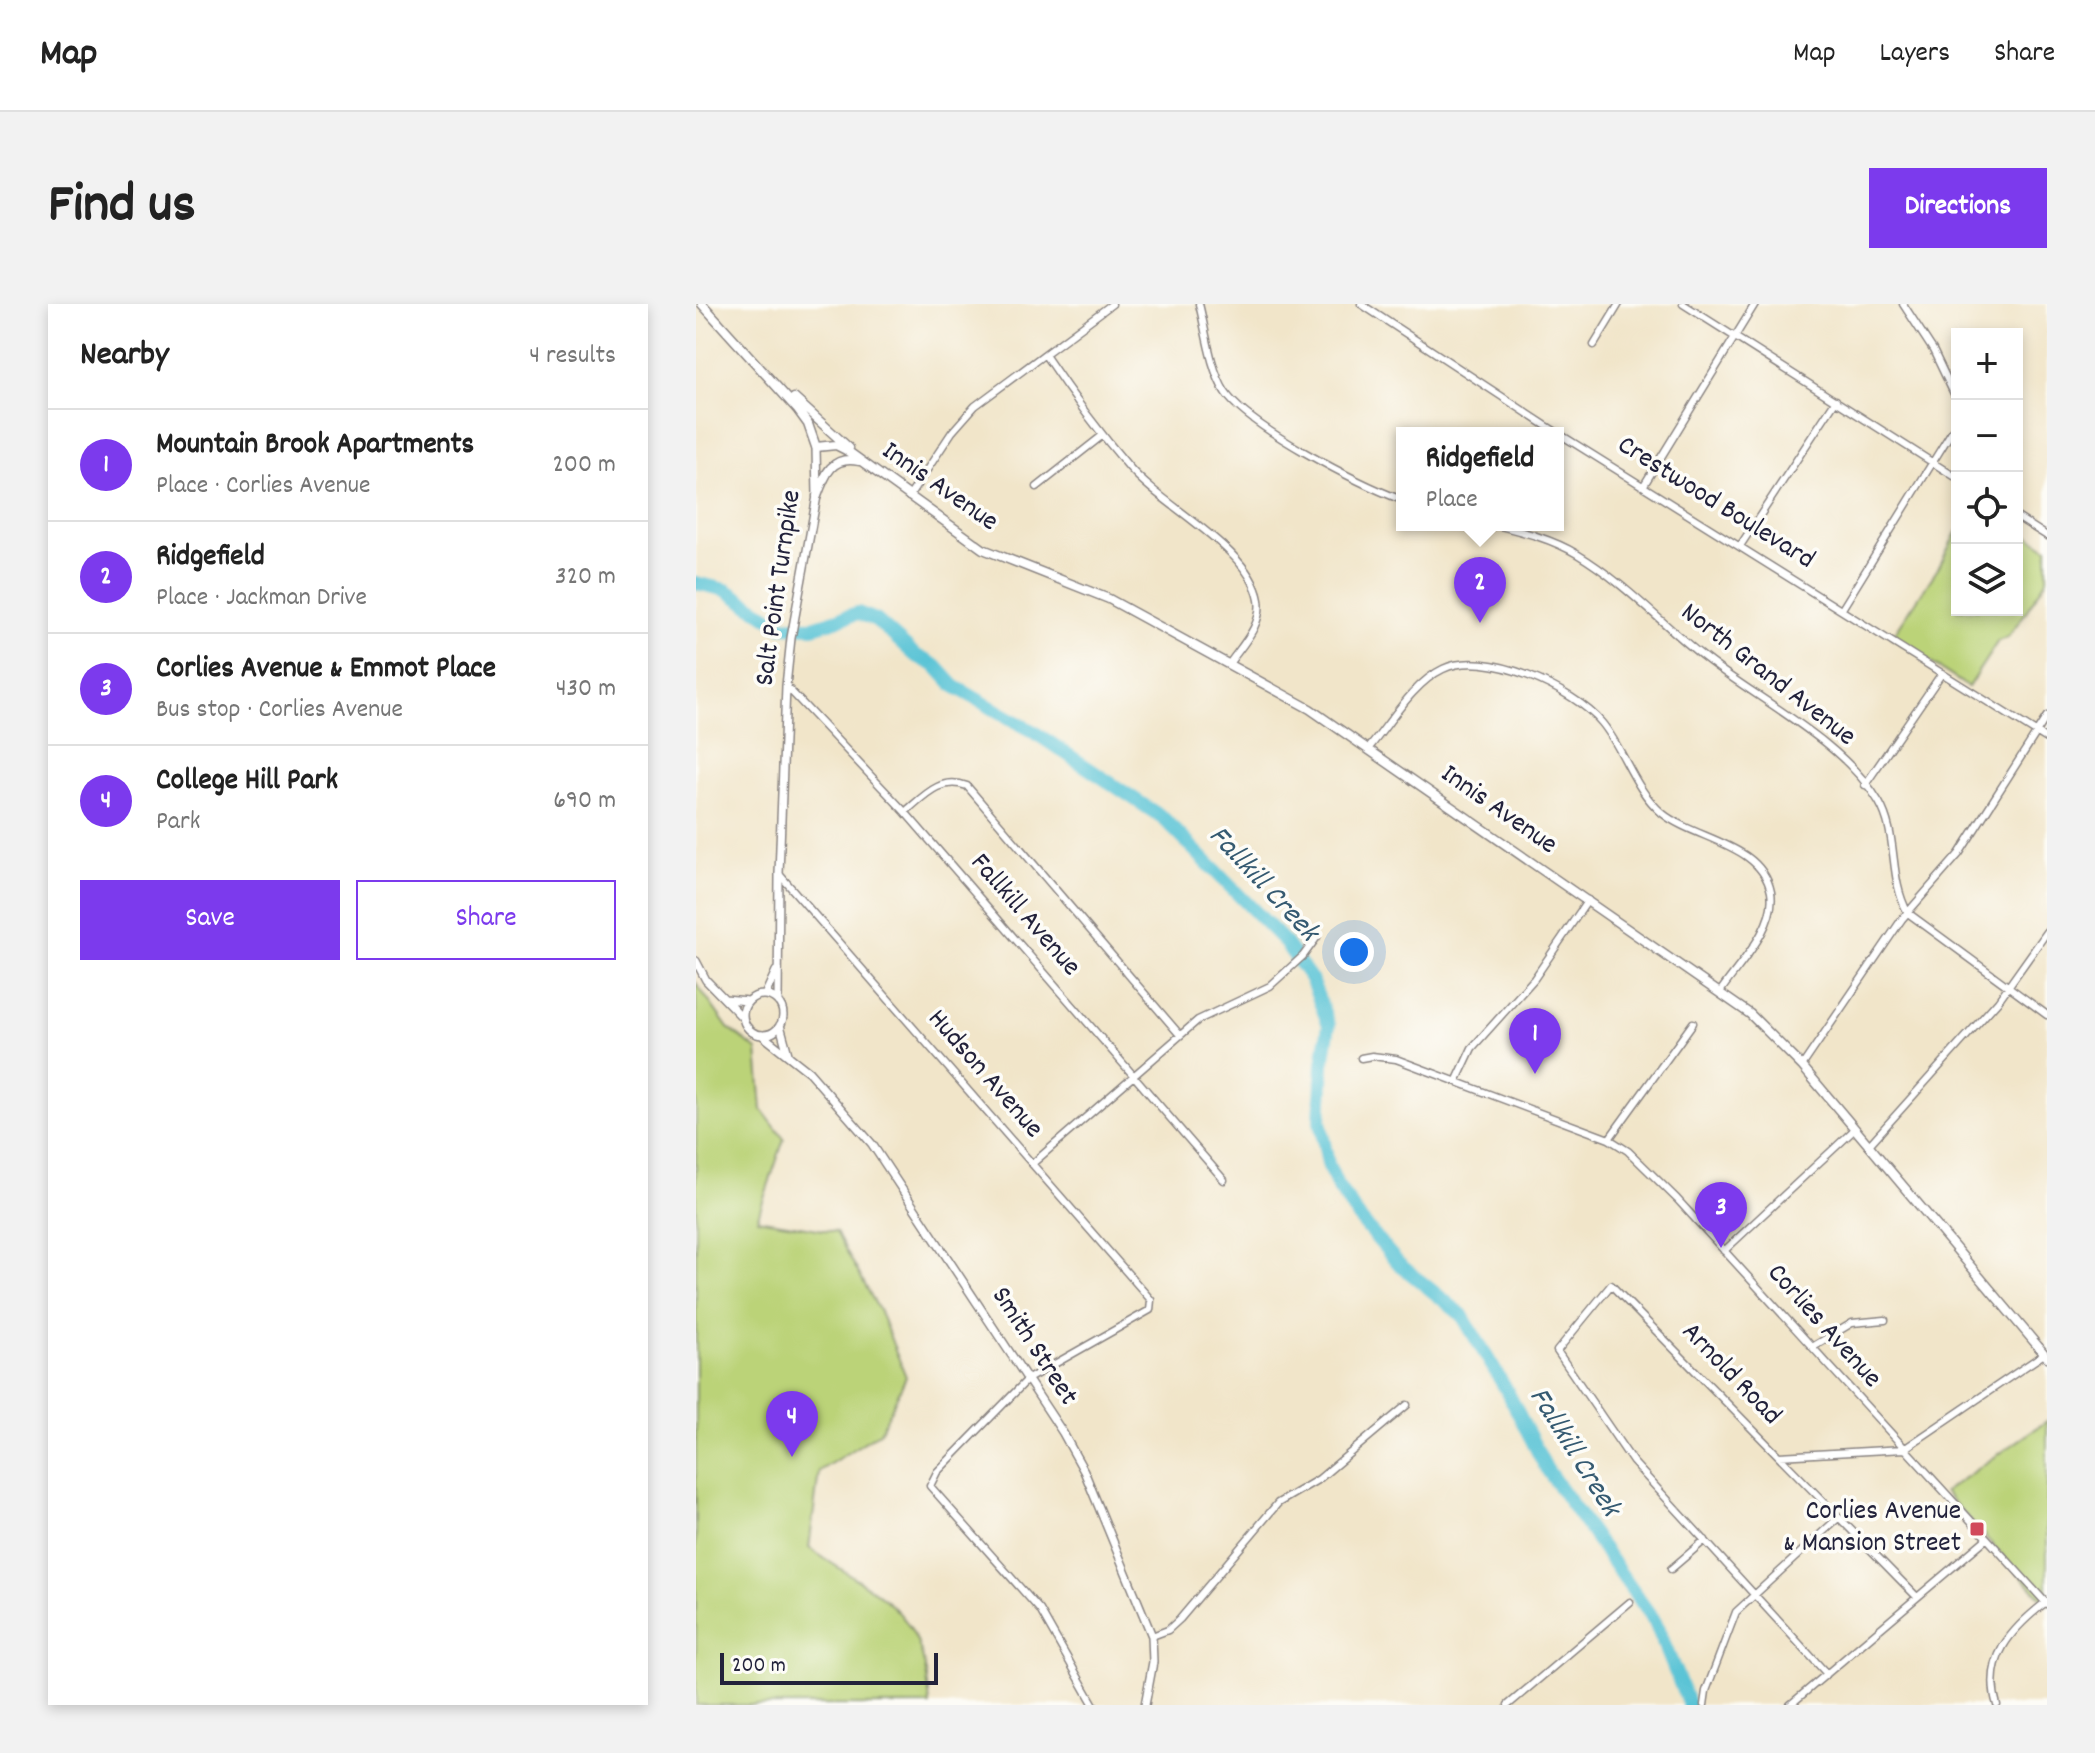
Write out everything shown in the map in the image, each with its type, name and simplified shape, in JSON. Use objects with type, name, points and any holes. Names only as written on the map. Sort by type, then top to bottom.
[{"type":"main road","name":"Salt Point Turnpike","points":[[702,304],[769,375],[808,424],[816,447]]},
{"type":"main road","points":[[769,375],[864,462]]},
{"type":"main road","name":"Innis Avenue","points":[[816,447],[836,445],[864,462],[983,549],[1109,599],[1310,709],[1720,992],[1777,1037],[2045,1356]]},
{"type":"main road","points":[[817,496],[832,465],[841,460],[864,462]]},
{"type":"street","points":[[909,497],[952,432],[975,406],[1112,304]]},
{"type":"street","points":[[1199,304],[1219,379],[1232,401],[1282,437],[1396,497]]},
{"type":"street","name":"Crestwood Boulevard","points":[[1361,304],[1548,427]]},
{"type":"street","points":[[1594,345],[1619,304]]},
{"type":"street","points":[[1683,304],[1951,474]]},
{"type":"street","points":[[1644,485],[1755,304]]},
{"type":"street","points":[[1903,304],[1933,350],[1951,388]]},
{"type":"street","points":[[1045,355],[1103,435],[1151,489],[1226,550],[1253,581],[1259,600],[1258,622],[1229,664]]},
{"type":"street","points":[[1740,546],[1836,400]]},
{"type":"street","points":[[1842,609],[1951,434]]},
{"type":"street","points":[[1037,487],[1103,435]]},
{"type":"street","name":"Crestwood Boulevard","points":[[1564,437],[2047,739]]},
{"type":"street","name":"Salt Point Turnpike","points":[[778,1002],[786,686],[794,617],[817,496],[816,447]]},
{"type":"street","points":[[2023,521],[2047,536]]},
{"type":"street","name":"North Grand Avenue","points":[[1516,531],[1552,542],[1598,568],[1708,660],[1776,704],[1865,785],[1878,800],[1889,824],[1899,896],[1908,913]]},
{"type":"street","points":[[1369,748],[1432,675],[1454,665],[1521,674],[1572,694],[1604,725],[1638,786],[1660,811],[1686,828],[1748,856],[1762,871],[1771,894],[1770,915],[1720,992]]},
{"type":"street","points":[[1865,785],[1942,673]]},
{"type":"street","name":"Fallkill Avenue","points":[[786,686],[905,812],[1224,1180]]},
{"type":"street","points":[[1802,1066],[1908,913],[1959,854],[2047,716]]},
{"type":"street","points":[[905,812],[941,784],[957,782],[967,786],[1180,1035]]},
{"type":"street","name":"Hudson Avenue","points":[[779,874],[1152,1306],[1028,1379]]},
{"type":"street","points":[[1456,1082],[1472,1048],[1534,979],[1588,900]]},
{"type":"street","points":[[1908,913],[2047,1015]]},
{"type":"street","points":[[1869,1145],[2010,986],[2047,932]]},
{"type":"street","points":[[1032,1164],[1180,1035],[1212,1011],[1270,986],[1303,956],[1317,937]]},
{"type":"street","points":[[696,961],[706,980],[743,1018],[750,1030],[762,1035],[780,1025]]},
{"type":"street","name":"Salt Point Turnpike","points":[[765,995],[777,969]]},
{"type":"street","points":[[725,999],[748,1001],[765,995],[778,1002],[783,1013],[780,1025],[789,1056]]},
{"type":"street","points":[[743,1018],[748,1001]]},
{"type":"street","points":[[1609,1139],[1693,1023]]},
{"type":"street","name":"Smith Street","points":[[762,1035],[817,1080],[872,1144],[1028,1379],[1084,1471],[1152,1636],[1153,1662],[1145,1705]]},
{"type":"street","name":"Corlies Avenue","points":[[1361,1058],[1384,1056],[1609,1139],[1628,1151],[1677,1199],[2046,1603]]},
{"type":"street","points":[[1724,1251],[1855,1129]]},
{"type":"street","name":"Arnold Road","points":[[1705,1540],[1626,1453],[1557,1351],[1611,1285],[1779,1456],[1904,1449]]},
{"type":"street","points":[[1812,1347],[1852,1323],[1885,1320]]},
{"type":"street","points":[[1904,1449],[2045,1356]]},
{"type":"street","points":[[1028,1379],[937,1472],[930,1486],[1040,1610],[1094,1705]]},
{"type":"street","points":[[1152,1636],[1168,1630],[1180,1619],[1278,1503],[1319,1479],[1407,1405]]},
{"type":"street","points":[[1779,1456],[1917,1597]]},
{"type":"street","points":[[1704,1705],[1706,1691],[1732,1619],[1838,1518]]},
{"type":"street","points":[[1790,1705],[1986,1539]]},
{"type":"street","points":[[1671,1569],[1705,1540],[1827,1674]]},
{"type":"street","points":[[1508,1705],[1630,1602]]},
{"type":"street","points":[[1997,1705],[1993,1679],[1998,1653],[2012,1632],[2046,1603]]},
{"type":"green space","points":[[2023,532],[2047,548],[2047,579],[2020,621],[2008,637],[1998,641],[1968,687],[1892,637],[1939,567],[1951,543],[1951,616],[2023,616]]},
{"type":"green space","points":[[696,983],[728,1028],[757,1050],[762,1110],[784,1139],[757,1219],[836,1232],[880,1312],[906,1377],[880,1432],[819,1471],[809,1548],[878,1593],[908,1624],[926,1671],[930,1705],[696,1705]]},
{"type":"green space","points":[[2047,1421],[2047,1604],[1944,1492]]},
{"type":"waterway","name":"Fallkill Creek","points":[[696,583],[726,590],[782,626],[813,627],[858,613],[876,620],[915,655],[936,666],[954,686],[1034,732],[1163,818],[1283,940],[1311,979],[1329,1025],[1320,1121],[1328,1164],[1337,1185],[1359,1218],[1399,1264],[1462,1315],[1507,1391],[1546,1468],[1655,1622],[1689,1705]]},
{"type":"place","name":"Ridgefield","points":[[1480,623]]},
{"type":"place","name":"Mountain Brook Apartments","points":[[1535,1074]]},
{"type":"place","name":"Corlies Avenue & Emmot Place","points":[[1721,1248]]},
{"type":"place","name":"College Hill Park","points":[[792,1457]]},
{"type":"place","name":"Corlies Avenue & Mansion Street","points":[[1977,1529]]}]
